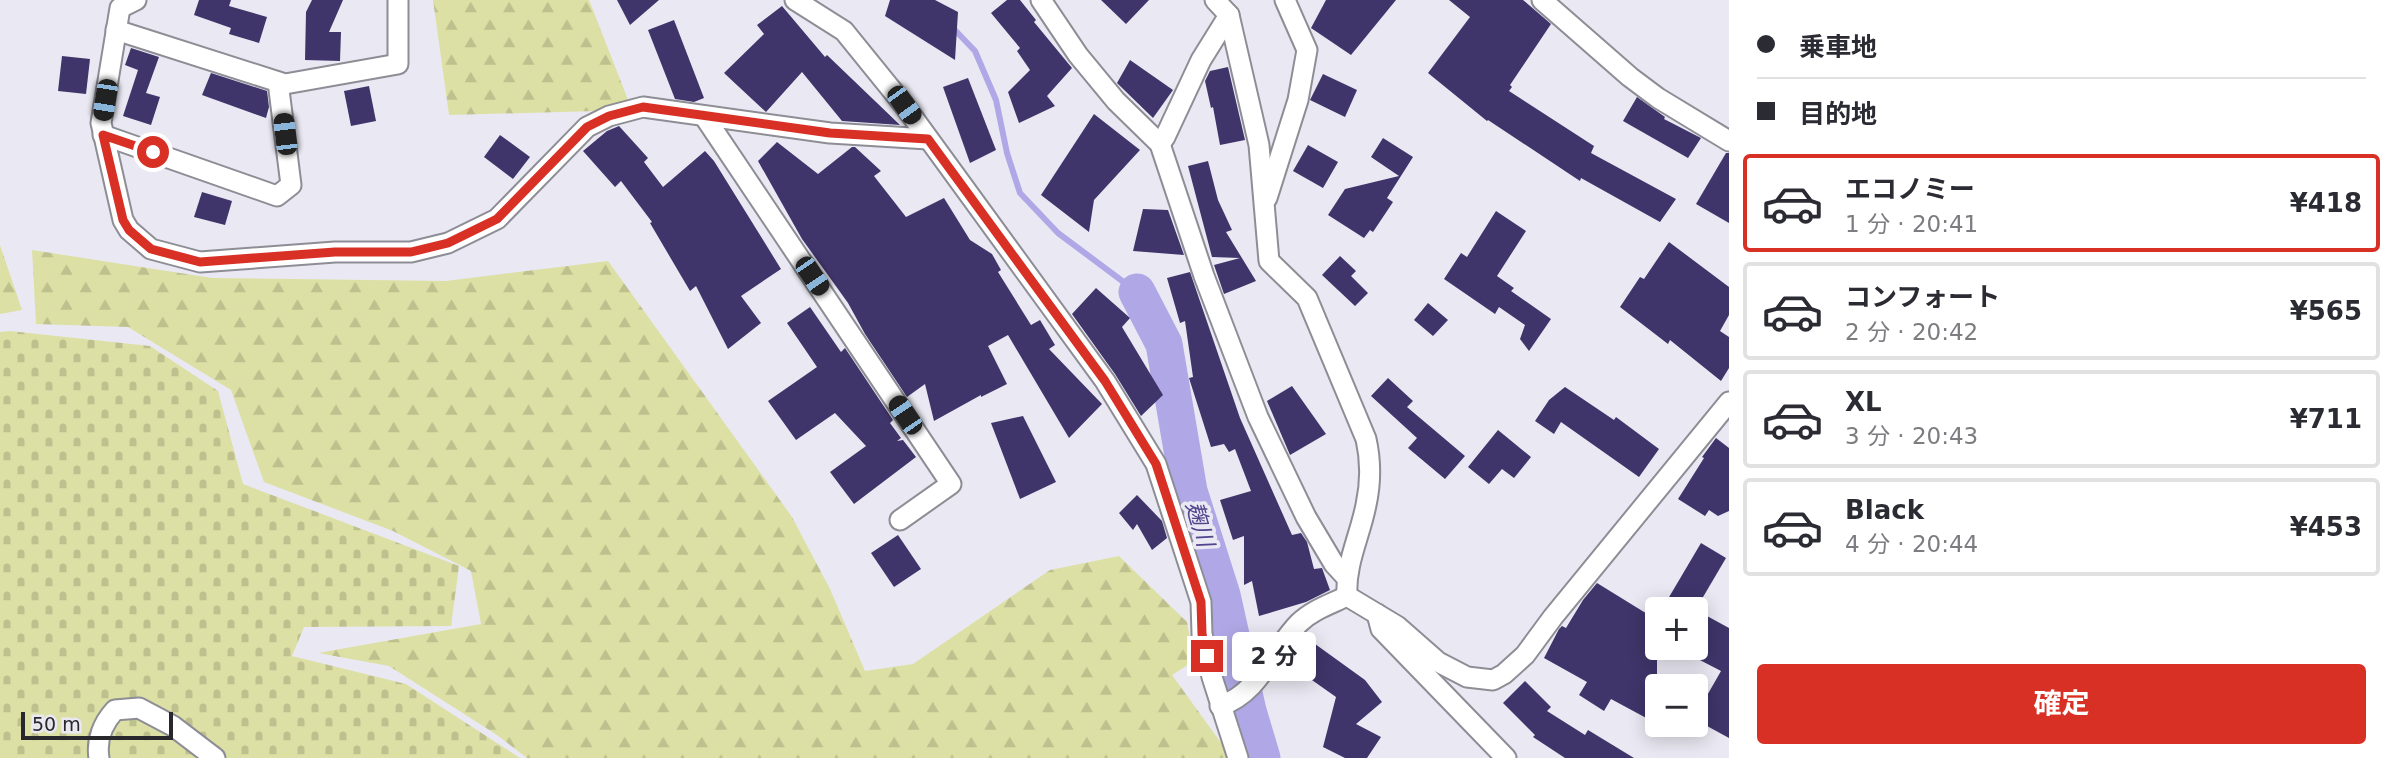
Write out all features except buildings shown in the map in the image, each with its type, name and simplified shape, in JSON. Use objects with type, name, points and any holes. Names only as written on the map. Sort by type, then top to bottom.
[{"type":"street","points":[[136,0],[120,8],[101,123],[123,220],[129,230],[151,249],[200,262],[335,252],[411,252],[448,243],[497,219],[587,127],[643,107],[830,133],[928,139]]},
{"type":"street","points":[[116,30],[285,84],[398,64],[398,0]]},
{"type":"street","points":[[795,0],[844,31],[928,139],[1105,381],[1156,464],[1201,602],[1202,634],[1225,704],[1238,758]]},
{"type":"street","points":[[1041,0],[1079,55],[1116,101],[1160,144],[1204,276],[1258,417],[1306,517],[1347,587],[1438,662],[1466,677],[1493,680],[1504,674],[1525,655],[1729,402]]},
{"type":"street","points":[[1263,209],[1298,100],[1307,50],[1285,0]]},
{"type":"street","points":[[1542,0],[1630,77],[1658,98],[1729,141]]},
{"type":"street","points":[[1222,7],[1259,145],[1269,261],[1307,298],[1366,439],[1371,462],[1366,505],[1347,587],[1297,625],[1254,683],[1225,704]]},
{"type":"street","points":[[1160,144],[1201,60],[1222,7]]},
{"type":"street","points":[[103,135],[277,196],[291,185],[278,82]]},
{"type":"street","points":[[704,116],[951,484],[900,520]]},
{"type":"street","points":[[1377,613],[1381,629],[1506,758]]},
{"type":"street","points":[[99,758],[104,721],[115,710],[139,708],[173,726],[215,758]]},
{"type":"green space","points":[[433,0],[589,0],[632,110],[449,115]]},
{"type":"green space","points":[[0,245],[22,310],[0,314]]},
{"type":"green space","points":[[32,250],[212,278],[446,281],[608,261],[792,517],[830,589],[865,671],[913,664],[1050,570],[1119,556],[1187,622],[1194,661],[1172,675],[1232,758],[527,758],[497,735],[389,666],[318,653],[481,624],[471,571],[393,531],[264,482],[231,390],[128,327],[36,324]]},
{"type":"green space","points":[[0,332],[150,346],[218,391],[243,484],[459,566],[451,626],[304,627],[292,656],[406,684],[520,758],[0,758]]},
{"type":"waterway","points":[[953,28],[975,51],[996,100],[1007,153],[1020,193],[1058,233],[1137,292]]},
{"type":"waterway","name":"麹川","points":[[1137,292],[1164,344],[1189,491],[1222,595],[1248,711],[1262,758]]},
{"type":"route","points":[[153,152],[103,135],[123,220],[129,230],[151,249],[200,262],[335,252],[411,252],[448,243],[497,219],[587,127],[609,116],[643,107],[830,133],[928,139],[1105,381],[1156,464],[1201,602],[1202,634],[1207,656]]}]
